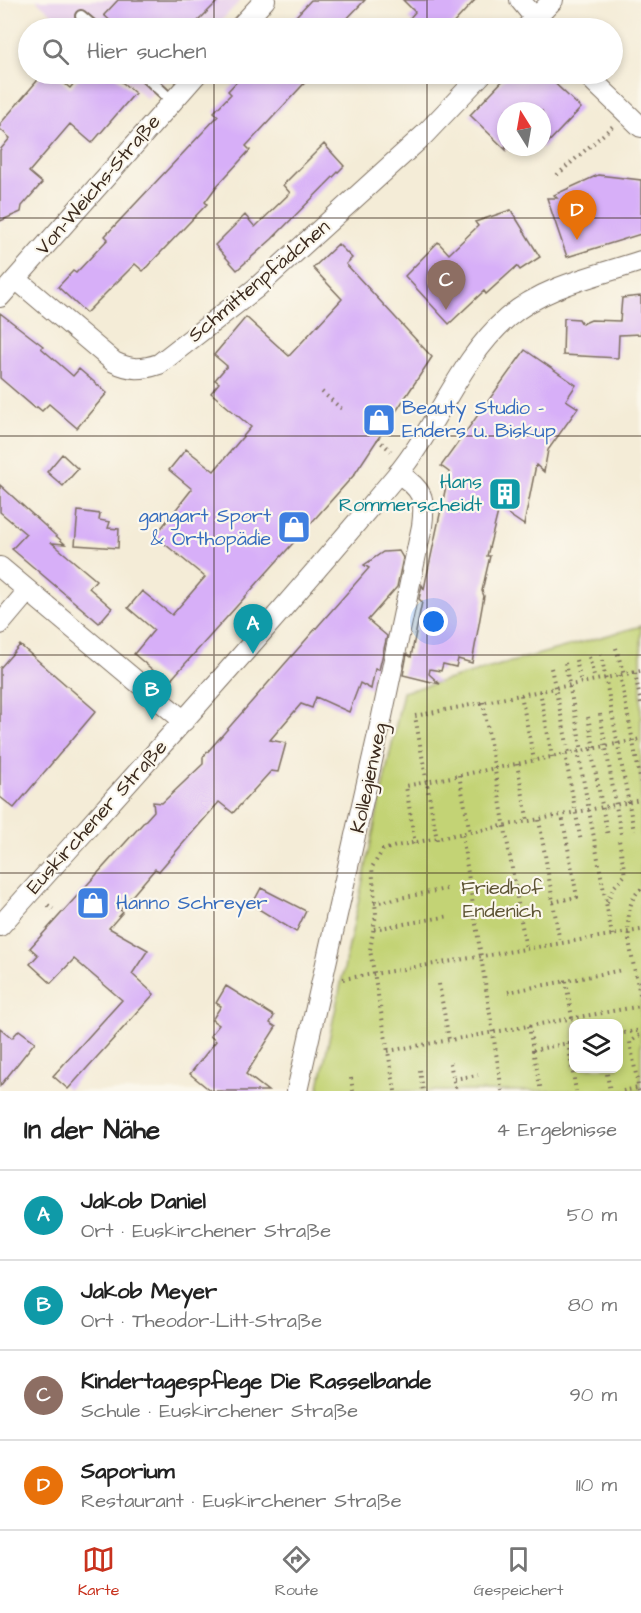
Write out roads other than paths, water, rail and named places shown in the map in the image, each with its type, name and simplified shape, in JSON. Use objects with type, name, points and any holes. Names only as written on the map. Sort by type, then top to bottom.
[{"type":"street","points":[[248,18],[265,0]]},
{"type":"street","points":[[520,0],[531,18]]},
{"type":"street","points":[[540,18],[553,0]]},
{"type":"street","name":"Von-Weichs-Straße","points":[[0,297],[188,84]]},
{"type":"street","name":"Schmittenpfädchen","points":[[16,279],[114,362],[130,369],[145,369],[159,364],[255,289],[424,135],[472,84]]},
{"type":"street","points":[[596,84],[634,120]]},
{"type":"street","name":"Euskirchener Straße","points":[[0,926],[184,721],[398,473],[473,359],[505,320],[523,305],[548,292],[641,261]]},
{"type":"street","name":"Kollegienweg","points":[[297,1091],[371,767],[422,526],[425,503],[416,485],[398,473]]},
{"type":"street","points":[[0,567],[27,592],[184,721]]},
{"type":"street","points":[[0,624],[27,592]]},
{"type":"lane","points":[[154,84],[172,101]]},
{"type":"place","name":"Saporium","points":[[577,240]]},
{"type":"place","name":"Kindertagespflege Die Rasselbande","points":[[446,310]]},
{"type":"place","name":"Beauty Studio - Enders u. Biskup","points":[[379,420]]},
{"type":"place","name":"Hans Rommerscheidt","points":[[505,494]]},
{"type":"place","name":"gangart Sport & Orthopädie","points":[[294,527]]},
{"type":"place","name":"Jakob Daniel","points":[[253,654]]},
{"type":"place","name":"Jakob Meyer","points":[[152,720]]},
{"type":"place","name":"Hanno Schreyer","points":[[93,903]]},
{"type":"park label","name":"Friedhof Endenich","points":[[502,900]]}]
